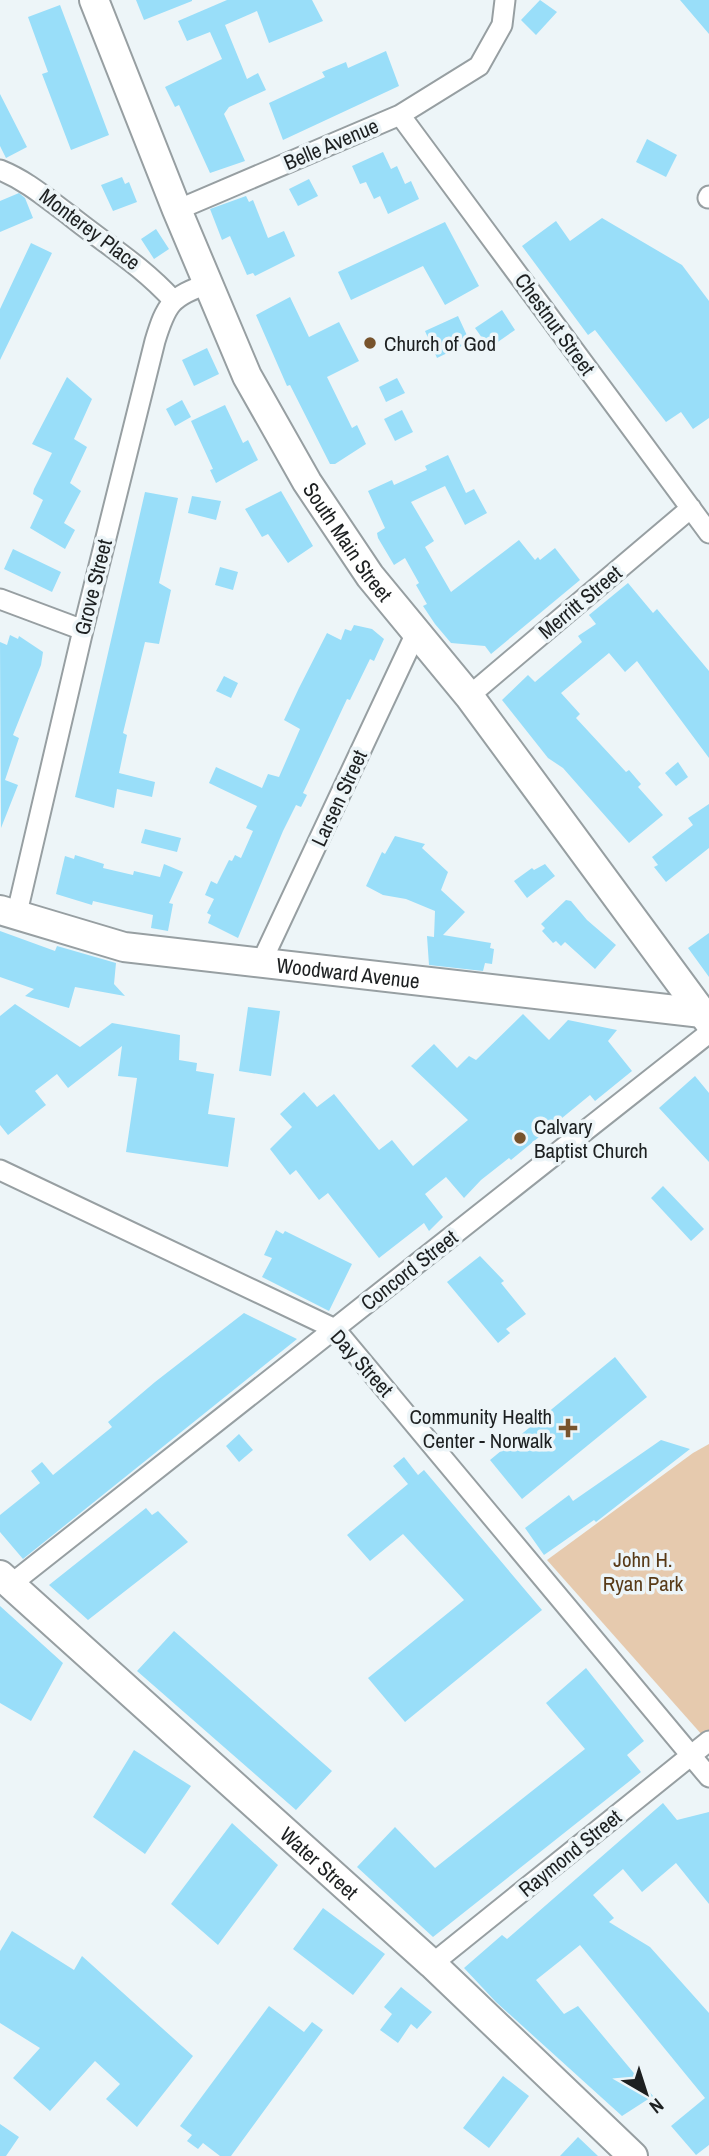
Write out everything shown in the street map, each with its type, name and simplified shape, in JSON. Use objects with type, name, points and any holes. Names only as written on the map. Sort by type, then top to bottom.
[{"type":"main road","name":"South Main Street","points":[[94,0],[208,284],[247,376],[276,430],[370,576],[469,696],[707,1022]]},
{"type":"main road","name":"Woodward Avenue","points":[[8,913],[124,947],[707,1022]]},
{"type":"main road","name":"Water Street","points":[[5,1580],[432,1964],[633,2156]]},
{"type":"street","name":"Belle Avenue","points":[[177,210],[400,115],[479,66],[502,25],[505,0]]},
{"type":"street","name":"Chestnut Street","points":[[400,115],[709,533]]},
{"type":"street","name":"Monterey Place","points":[[0,170],[38,189],[68,215],[135,261],[173,300]]},
{"type":"street","points":[[173,300],[185,292],[208,284]]},
{"type":"street","name":"Grove Street","points":[[8,913],[83,630],[155,341],[164,312],[173,300]]},
{"type":"street","name":"Merritt Street","points":[[469,696],[691,508]]},
{"type":"street","points":[[0,598],[83,630]]},
{"type":"street","name":"Larsen Street","points":[[261,963],[416,633]]},
{"type":"street","name":"Concord Street","points":[[5,1580],[335,1329],[707,1022]]},
{"type":"street","name":"Day Street","points":[[0,1170],[335,1329],[709,1777]]},
{"type":"street","name":"Raymond Street","points":[[432,1964],[709,1741]]},
{"type":"green space","name":"John H. Ryan Park","points":[[709,1444],[709,1731],[703,1736],[547,1560]]},
{"type":"building","points":[[136,0],[192,0],[192,1],[144,20]]},
{"type":"building","points":[[227,0],[312,0],[323,21],[269,43],[257,11],[225,25],[247,79],[258,73],[266,90],[229,107],[224,114],[245,161],[210,173],[179,105],[175,107],[165,87],[222,59],[210,32],[187,41],[178,21]]},
{"type":"building","points":[[540,0],[557,12],[536,35],[521,20]]},
{"type":"building","points":[[680,0],[709,0],[709,34]]},
{"type":"building","points":[[60,5],[109,135],[71,150],[42,74],[48,72],[28,17]]},
{"type":"building","points":[[386,51],[399,86],[283,140],[269,103],[325,77],[322,72],[346,62],[348,68]]},
{"type":"building","points":[[0,94],[27,147],[6,158],[0,146]]},
{"type":"building","points":[[647,139],[677,155],[666,177],[636,162]]},
{"type":"building","points":[[383,152],[391,169],[397,166],[405,184],[411,181],[419,199],[388,214],[380,196],[374,199],[366,182],[360,184],[352,166]]},
{"type":"building","points":[[122,177],[125,184],[129,182],[137,202],[113,211],[101,185]]},
{"type":"building","points":[[309,179],[318,196],[298,206],[289,189]]},
{"type":"building","points":[[19,193],[25,198],[33,218],[0,232],[0,201]]},
{"type":"building","points":[[246,196],[249,202],[253,200],[268,238],[284,231],[295,256],[255,276],[253,273],[247,275],[230,236],[222,240],[210,209]]},
{"type":"building","points":[[602,218],[682,265],[709,301],[709,418],[693,429],[681,412],[666,422],[595,330],[588,335],[522,246],[556,221],[570,241]]},
{"type":"building","points":[[445,222],[479,286],[445,305],[423,266],[351,300],[338,272]]},
{"type":"building","points":[[156,229],[169,249],[154,259],[141,239]]},
{"type":"building","points":[[31,243],[52,253],[0,360],[0,309]]},
{"type":"building","points":[[290,297],[309,337],[339,322],[359,361],[327,377],[352,428],[357,425],[366,444],[335,464],[330,464],[290,385],[287,386],[256,315]]},
{"type":"building","points":[[502,310],[515,330],[492,346],[488,340],[485,342],[475,328]]},
{"type":"building","points":[[458,316],[470,342],[437,358],[425,331]]},
{"type":"building","points":[[207,348],[219,374],[194,386],[182,360]]},
{"type":"building","points":[[67,377],[92,399],[74,439],[87,447],[70,483],[81,491],[64,523],[75,530],[65,549],[30,528],[43,500],[33,494],[34,489],[52,453],[32,444]]},
{"type":"building","points":[[397,378],[405,393],[386,402],[379,387]]},
{"type":"building","points":[[182,400],[191,417],[175,426],[166,409]]},
{"type":"building","points":[[225,405],[243,443],[248,440],[258,460],[216,483],[210,470],[213,469],[191,421]]},
{"type":"building","points":[[402,410],[413,432],[395,441],[384,419]]},
{"type":"building","points":[[448,455],[466,493],[474,489],[487,513],[465,525],[445,486],[411,502],[434,541],[425,547],[451,592],[519,540],[535,560],[538,557],[540,560],[555,548],[580,580],[491,654],[485,646],[451,643],[423,606],[427,604],[405,558],[394,565],[378,538],[377,533],[385,528],[368,491],[392,480],[394,485],[427,470],[425,466]]},
{"type":"building","points":[[281,491],[313,546],[288,563],[268,534],[262,537],[245,509]]},
{"type":"building","points":[[145,492],[178,498],[159,583],[171,590],[159,644],[145,642],[123,733],[127,735],[119,773],[155,782],[152,797],[117,789],[114,808],[75,797]]},
{"type":"building","points":[[192,496],[221,501],[216,520],[188,513]]},
{"type":"building","points":[[13,549],[61,572],[52,592],[4,569]]},
{"type":"building","points":[[220,567],[238,572],[233,590],[215,585]]},
{"type":"building","points":[[628,583],[653,613],[657,609],[709,671],[709,758],[637,661],[625,672],[609,653],[561,693],[580,714],[576,718],[626,772],[629,770],[641,784],[638,787],[663,815],[629,843],[563,768],[548,758],[502,700],[528,675],[535,682],[582,642],[578,636],[596,624],[589,615]]},
{"type":"building","points":[[354,625],[372,629],[384,639],[374,661],[370,659],[350,700],[347,699],[303,793],[307,795],[301,807],[296,805],[283,831],[238,938],[208,923],[211,915],[207,913],[214,899],[205,895],[211,881],[217,884],[229,860],[232,861],[235,855],[241,858],[253,831],[246,828],[257,806],[209,783],[216,767],[262,788],[268,774],[279,777],[300,729],[284,720],[299,688],[327,633],[341,640],[345,629],[351,631]]},
{"type":"building","points":[[10,635],[18,639],[19,636],[43,652],[41,665],[13,735],[19,738],[5,780],[18,785],[1,828],[0,642],[7,645]]},
{"type":"building","points":[[224,676],[238,683],[231,698],[216,691]]},
{"type":"building","points":[[678,762],[688,777],[676,786],[665,773]]},
{"type":"building","points":[[709,804],[709,848],[666,882],[654,867],[658,865],[652,857],[693,825],[688,818]]},
{"type":"building","points":[[145,829],[181,838],[177,852],[141,843]]},
{"type":"building","points":[[395,836],[425,844],[422,848],[448,872],[441,890],[465,912],[443,935],[491,943],[490,948],[494,949],[492,964],[485,963],[483,971],[429,965],[427,936],[434,937],[435,911],[406,899],[383,895],[366,886],[382,852],[385,854]]},
{"type":"building","points":[[75,855],[104,864],[103,868],[133,875],[134,871],[160,877],[164,864],[183,872],[169,903],[173,904],[168,931],[151,928],[153,915],[93,901],[92,905],[56,894],[65,856],[74,859]]},
{"type":"building","points":[[545,864],[555,876],[527,898],[514,881],[532,868],[534,870]]},
{"type":"building","points":[[566,900],[571,901],[587,920],[616,945],[595,969],[565,942],[561,946],[556,941],[553,943],[542,931],[545,928],[541,924]]},
{"type":"building","points":[[0,931],[55,951],[57,946],[116,963],[114,984],[125,996],[75,987],[69,1008],[25,996],[34,989],[0,977]]},
{"type":"building","points":[[709,933],[709,977],[688,948]]},
{"type":"building","points":[[15,1004],[80,1047],[112,1023],[180,1035],[179,1060],[197,1063],[196,1071],[214,1074],[208,1114],[235,1118],[228,1167],[126,1152],[137,1078],[118,1076],[122,1046],[68,1088],[57,1074],[35,1091],[46,1105],[8,1135],[0,1125],[0,1016]]},
{"type":"building","points":[[248,1007],[280,1011],[271,1076],[239,1071]]},
{"type":"building","points":[[523,1014],[549,1040],[568,1020],[617,1030],[608,1041],[632,1071],[595,1101],[590,1095],[511,1160],[509,1158],[481,1180],[464,1198],[446,1177],[425,1194],[443,1217],[429,1231],[424,1223],[379,1258],[328,1193],[319,1200],[296,1170],[290,1175],[270,1149],[292,1127],[280,1114],[304,1092],[317,1107],[334,1094],[379,1150],[392,1140],[413,1166],[468,1120],[411,1066],[434,1044],[457,1068],[469,1056],[476,1060]]},
{"type":"building","points":[[695,1076],[709,1093],[709,1162],[659,1108]]},
{"type":"building","points":[[663,1186],[704,1229],[691,1241],[651,1198]]},
{"type":"building","points":[[276,1230],[283,1234],[285,1231],[352,1264],[329,1311],[262,1277],[272,1258],[264,1255]]},
{"type":"building","points":[[480,1256],[504,1281],[501,1283],[526,1314],[506,1329],[510,1333],[498,1343],[447,1282]]},
{"type":"building","points":[[244,1313],[297,1339],[23,1559],[0,1532],[0,1515],[40,1483],[31,1471],[42,1462],[53,1475],[112,1427],[108,1422],[155,1382]]},
{"type":"building","name":"Community Health Center - Norwalk","points":[[615,1357],[647,1397],[522,1499],[490,1460]]},
{"type":"building","points":[[239,1434],[253,1450],[239,1462],[226,1446]]},
{"type":"building","points":[[661,1440],[690,1449],[596,1522],[594,1520],[544,1555],[525,1528],[569,1495],[573,1501]]},
{"type":"building","points":[[404,1457],[418,1475],[424,1470],[542,1610],[405,1722],[368,1678],[464,1600],[403,1534],[370,1561],[347,1535],[408,1484],[393,1466]]},
{"type":"building","points":[[146,1508],[152,1515],[158,1511],[188,1542],[88,1620],[49,1585]]},
{"type":"building","points":[[0,1606],[63,1663],[31,1721],[0,1703]]},
{"type":"building","points":[[174,1631],[332,1771],[296,1810],[137,1671]]},
{"type":"building","points":[[586,1668],[644,1741],[627,1755],[641,1772],[433,1937],[357,1867],[395,1827],[435,1868],[585,1749],[546,1703]]},
{"type":"building","points":[[134,1750],[191,1786],[145,1854],[93,1817]]},
{"type":"building","points":[[663,1803],[677,1820],[709,1812],[709,1904],[676,1863],[642,1892],[623,1869],[593,1895],[614,1918],[609,1922],[650,1947],[709,2013],[709,2145],[696,2155],[671,2126],[705,2098],[580,1945],[536,1980],[564,2014],[578,2006],[653,2096],[622,2116],[496,2002],[464,1968],[502,1935],[507,1939]]},
{"type":"building","points":[[232,1823],[278,1865],[218,1945],[171,1904]]},
{"type":"building","points":[[323,1908],[385,1954],[353,1995],[293,1949]]},
{"type":"building","points":[[12,1931],[74,1970],[82,1956],[193,2056],[137,2127],[106,2099],[120,2084],[95,2061],[50,2111],[13,2078],[40,2048],[0,2023],[0,1951]]},
{"type":"building","points":[[401,1987],[432,2012],[417,2029],[411,2024],[398,2043],[380,2030],[392,2014],[384,2007]]},
{"type":"building","points":[[269,2006],[304,2032],[312,2022],[323,2030],[231,2156],[220,2156],[203,2143],[198,2149],[187,2141],[192,2135],[180,2126]]},
{"type":"building","points":[[503,2076],[529,2096],[489,2148],[463,2128]]},
{"type":"building","points":[[0,2124],[19,2137],[6,2156],[0,2156]]},
{"type":"building","points":[[578,2137],[598,2156],[560,2156]]},
{"type":"place","name":"Church of God","points":[[370,343]]},
{"type":"place","name":"Calvary Baptist Church","points":[[520,1138]]},
{"type":"place","name":"Community Health Center - Norwalk","points":[[568,1428]]}]
